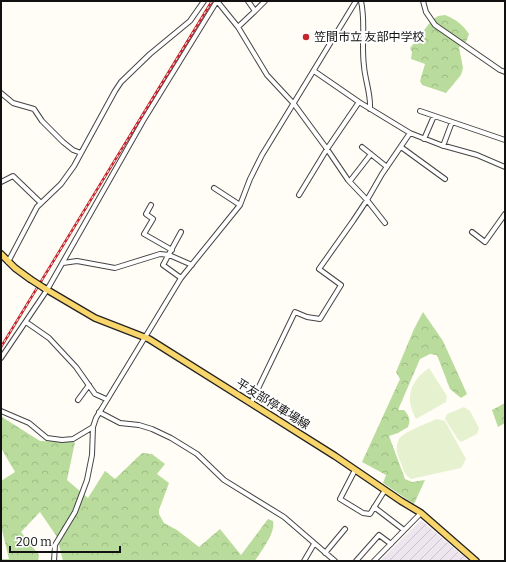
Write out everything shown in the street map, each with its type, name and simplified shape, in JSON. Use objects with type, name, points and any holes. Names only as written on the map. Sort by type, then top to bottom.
[{"type":"main road","points":[[1,254],[8,262]]},
{"type":"main road","name":"平友部停車場線","points":[[8,262],[30,280],[95,318],[149,339],[251,403],[421,513],[476,561]]},
{"type":"street","points":[[8,262],[37,208],[61,184],[74,166],[114,91],[121,82],[150,54],[190,21],[204,1]]},
{"type":"street","points":[[1,358],[26,322],[63,263],[143,121],[217,1],[238,27],[267,75],[294,104],[350,181],[385,223]]},
{"type":"street","points":[[248,1],[255,11]]},
{"type":"street","points":[[238,27],[265,1]]},
{"type":"street","points":[[54,561],[55,545],[76,512],[87,480],[92,455],[93,427],[106,399],[182,278],[240,205],[250,179],[262,155],[356,1]]},
{"type":"street","points":[[361,1],[364,23],[364,66],[370,100],[370,109]]},
{"type":"street","points":[[423,1],[426,12],[435,25],[505,72]]},
{"type":"street","points":[[314,71],[359,102],[410,133],[443,146],[477,155],[505,167]]},
{"type":"street","points":[[1,93],[13,103],[34,109],[42,121],[63,142],[73,150],[80,153]]},
{"type":"street","points":[[299,195],[327,149],[359,102]]},
{"type":"street","points":[[420,111],[505,140]]},
{"type":"street","points":[[424,139],[434,116]]},
{"type":"street","points":[[443,146],[452,122]]},
{"type":"street","points":[[251,403],[295,312],[307,317],[320,319],[341,285],[319,269],[367,200],[410,133]]},
{"type":"street","points":[[401,146],[445,178]]},
{"type":"street","points":[[362,147],[387,167]]},
{"type":"street","points":[[350,181],[371,154]]},
{"type":"street","points":[[1,182],[13,176],[41,203]]},
{"type":"street","points":[[214,188],[240,205]]},
{"type":"street","points":[[151,205],[146,214],[153,219],[144,234],[172,250]]},
{"type":"street","points":[[472,232],[485,242],[505,214]]},
{"type":"street","points":[[181,232],[163,265],[182,278]]},
{"type":"street","points":[[63,263],[77,261],[115,268],[160,254],[169,255],[192,265]]},
{"type":"street","points":[[26,322],[49,338],[76,367],[95,394],[106,399]]},
{"type":"street","points":[[78,400],[89,385]]},
{"type":"street","points":[[1,411],[29,423],[47,438],[62,440],[72,439],[93,427]]},
{"type":"street","points":[[99,412],[120,423],[145,426],[171,438],[197,454],[224,480],[284,517],[335,561]]},
{"type":"street","points":[[355,470],[340,499],[363,513],[370,514],[385,490]]},
{"type":"street","points":[[374,507],[404,530]]},
{"type":"street","points":[[374,561],[421,513]]},
{"type":"street","points":[[325,553],[345,528]]},
{"type":"street","points":[[356,561],[379,535],[391,544]]},
{"type":"street","points":[[304,561],[314,544]]},
{"type":"shaded area","points":[[421,520],[469,561],[380,561]]},
{"type":"green space","points":[[445,15],[459,23],[469,34],[466,42],[459,47],[463,68],[461,75],[446,93],[422,85],[420,81],[425,64],[411,59],[412,52],[410,48],[432,20],[438,16]]},
{"type":"green space","points":[[423,312],[443,341],[467,394],[461,398],[450,389],[437,355],[430,354],[420,359],[398,410],[404,410],[408,416],[408,427],[389,436],[405,479],[412,482],[425,480],[414,504],[383,483],[386,475],[362,462],[400,379],[396,372],[414,329]]},
{"type":"green space","points":[[429,368],[447,396],[446,402],[416,419],[411,404],[411,391],[417,379]]},
{"type":"green space","points":[[505,403],[505,423],[498,427],[492,410]]},
{"type":"green space","points":[[464,407],[470,411],[479,428],[477,434],[461,442],[445,419],[447,414]]},
{"type":"green space","points":[[2,417],[40,441],[75,442],[67,480],[88,498],[105,471],[115,479],[142,453],[152,454],[165,464],[157,474],[169,483],[159,510],[159,514],[164,523],[177,530],[199,547],[220,529],[241,555],[268,519],[273,521],[270,536],[255,561],[63,561],[57,537],[40,512],[21,532],[39,555],[38,561],[1,561],[1,559],[9,559],[1,526],[1,481],[15,472],[1,448]]},
{"type":"green space","points":[[437,419],[445,421],[466,459],[461,468],[411,479],[405,473],[399,458],[397,444],[399,439],[405,433]]},
{"type":"railway","points":[[1,347],[212,1]]},
{"type":"place","name":"笠間市立 友部中学校","points":[[306,37]]}]
